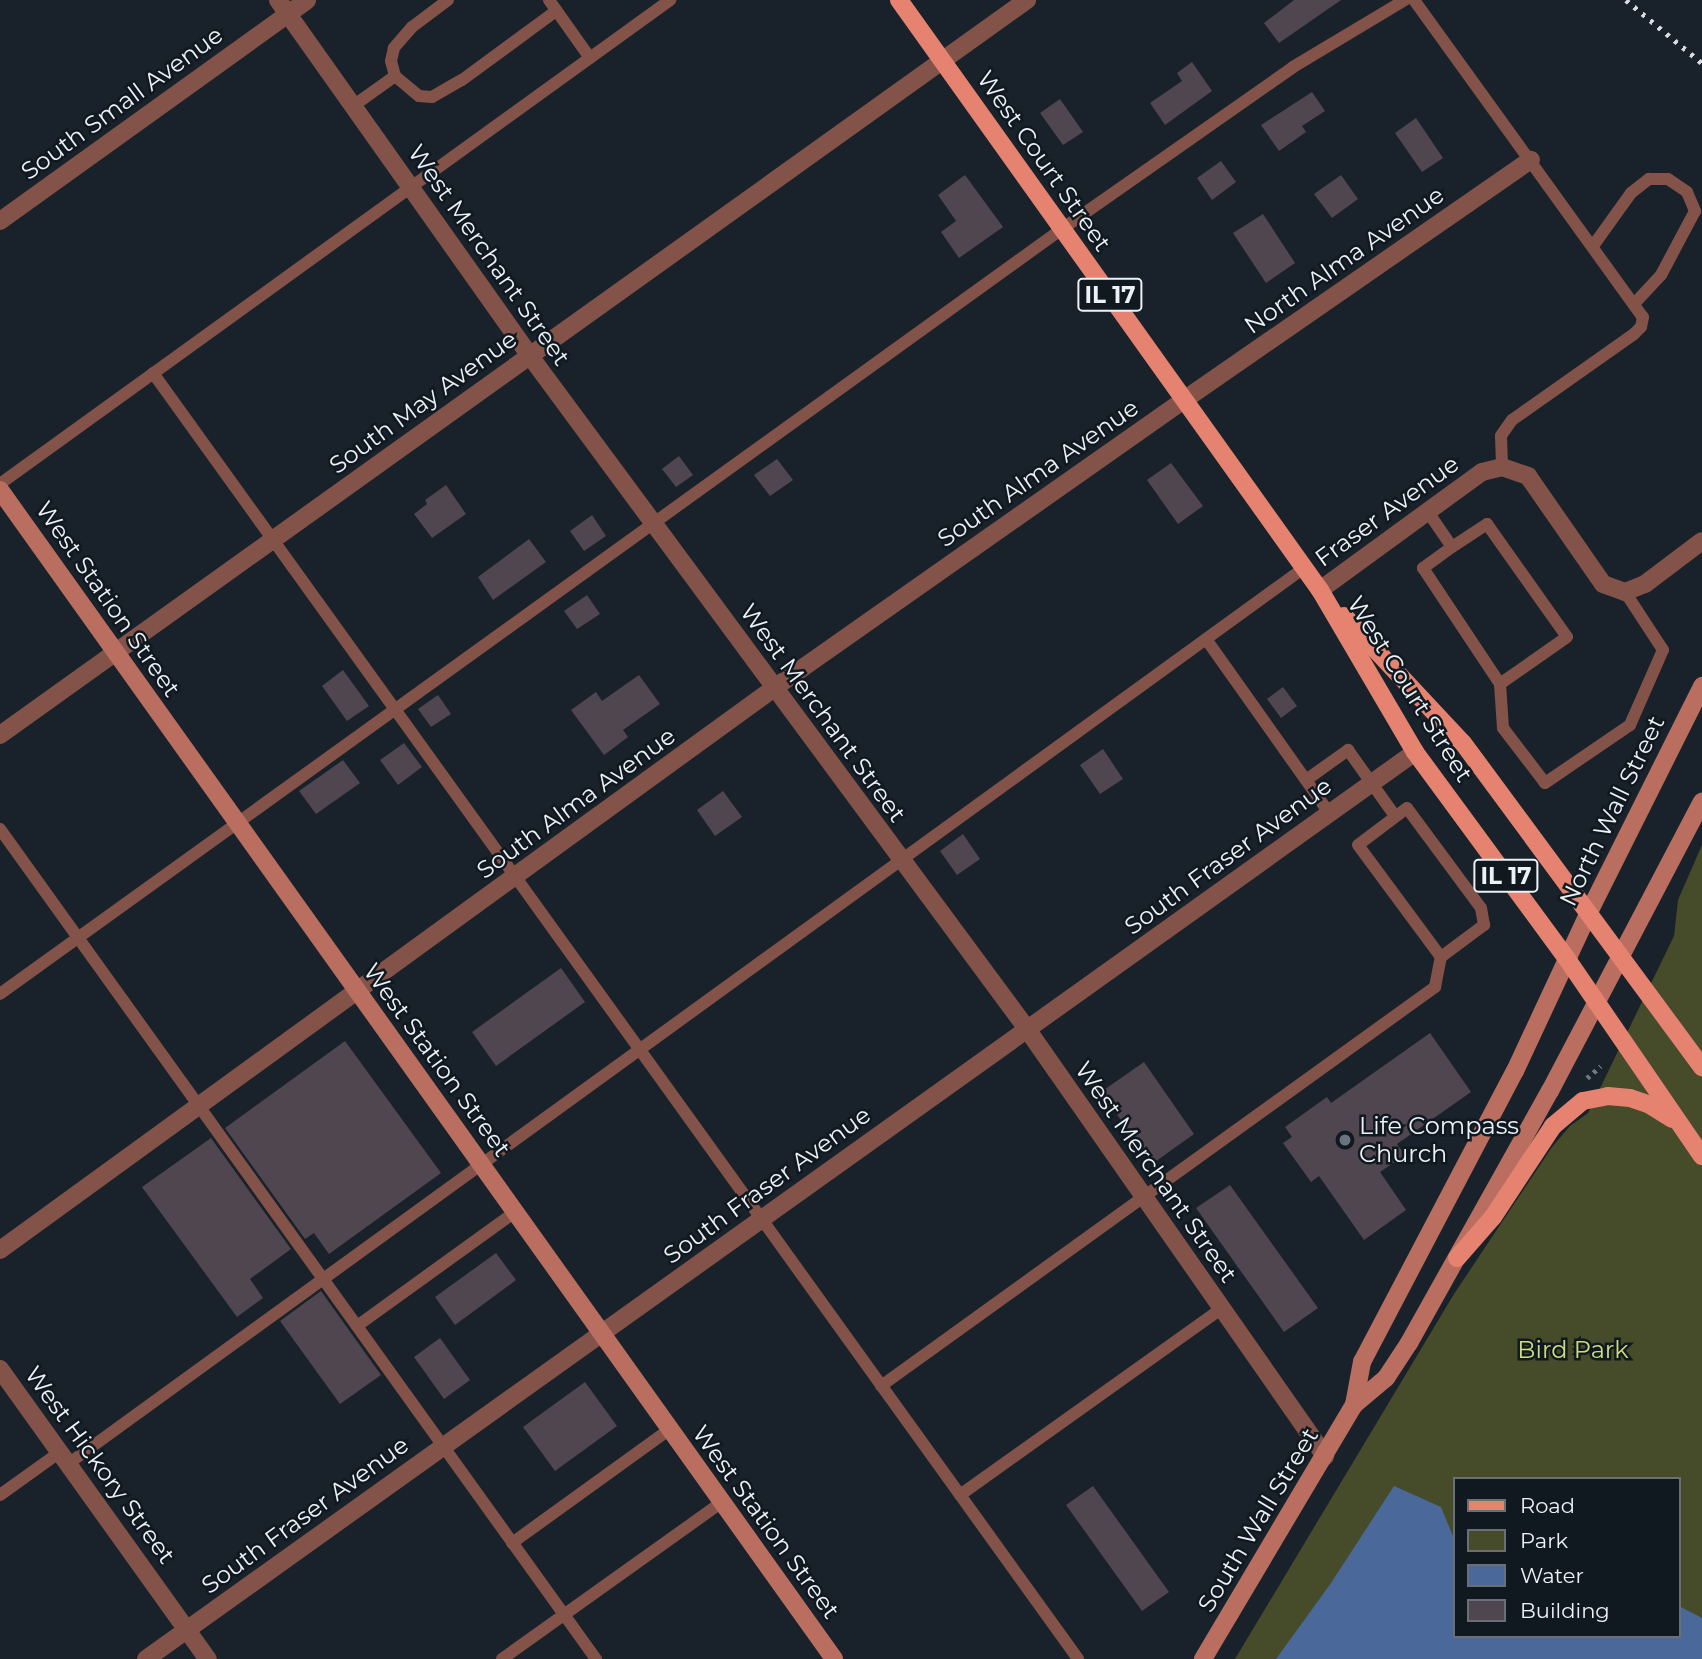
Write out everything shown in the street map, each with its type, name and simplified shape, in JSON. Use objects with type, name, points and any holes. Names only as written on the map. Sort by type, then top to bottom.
[{"type":"main road","name":"West Court Street","points":[[899,0],[1320,590],[1415,752],[1567,958],[1702,1156]]},
{"type":"main road","name":"West Station Street","points":[[0,487],[834,1659]]},
{"type":"main road","name":"West Court Street","points":[[1320,590],[1463,743],[1702,1067]]},
{"type":"main road","name":"North Wall Street","points":[[1567,958],[1702,686]]},
{"type":"main road","points":[[1597,1003],[1702,802]]},
{"type":"main road","name":"South Wall Street","points":[[1203,1659],[1354,1405],[1362,1362],[1515,1071],[1567,958]]},
{"type":"main road","name":"South Wall Street","points":[[1354,1405],[1386,1378],[1457,1258],[1597,1003]]},
{"type":"main road","points":[[1457,1258],[1493,1217],[1553,1126],[1583,1101],[1608,1096],[1630,1098],[1650,1105],[1680,1124]]},
{"type":"street","name":"South Small Avenue","points":[[0,221],[283,7],[307,0]]},
{"type":"street","name":"South May Avenue","points":[[0,735],[1027,0]]},
{"type":"street","name":"West Merchant Street","points":[[283,7],[530,356],[1027,1029],[1325,1456]]},
{"type":"street","name":"North Alma Avenue","points":[[1184,400],[1531,160]]},
{"type":"street","name":"South Alma Avenue","points":[[0,1250],[358,993],[774,688],[1184,400]]},
{"type":"street","name":"Fraser Avenue","points":[[1320,590],[1482,472],[1502,467]]},
{"type":"street","points":[[1502,467],[1528,476],[1603,584],[1625,592],[1645,584],[1702,541]]},
{"type":"street","name":"South Fraser Avenue","points":[[146,1659],[1415,752]]},
{"type":"street","name":"West Hickory Street","points":[[0,1369],[208,1659]]},
{"type":"lane","points":[[448,0],[399,39],[391,61],[395,76],[419,96],[432,97],[462,80],[552,5],[590,58]]},
{"type":"lane","points":[[0,487],[153,373],[670,0]]},
{"type":"lane","points":[[0,994],[1062,229],[1293,67],[1405,0]]},
{"type":"lane","points":[[1414,0],[1643,317],[1641,327],[1634,334],[1512,420],[1502,436],[1502,467]]},
{"type":"lane","points":[[354,106],[395,76]]},
{"type":"lane","points":[[1593,246],[1631,193],[1649,179],[1668,179],[1687,192],[1695,211],[1661,275],[1634,304]]},
{"type":"lane","points":[[153,373],[1078,1659]]},
{"type":"lane","points":[[1428,512],[1451,547]]},
{"type":"lane","points":[[1500,684],[1567,637],[1487,524],[1451,547],[1423,568],[1500,684],[1503,728],[1545,783],[1630,725],[1663,650],[1625,592]]},
{"type":"lane","points":[[0,1495],[64,1458],[481,1164],[1304,568]]},
{"type":"lane","points":[[1206,639],[1329,813]]},
{"type":"lane","points":[[1306,780],[1348,750],[1395,816]]},
{"type":"lane","points":[[881,1386],[1435,987],[1441,957],[1484,925],[1481,908],[1407,808],[1358,845],[1441,957]]},
{"type":"lane","points":[[0,829],[596,1659]]},
{"type":"lane","points":[[357,1326],[515,1212]]},
{"type":"lane","points":[[960,1495],[1222,1308]]},
{"type":"lane","points":[[512,1543],[670,1429]]},
{"type":"lane","points":[[502,1659],[722,1502]]},
{"type":"path","points":[[1587,1078],[1601,1066]]},
{"type":"green space","name":"Bird Park","points":[[1702,845],[1702,1659],[1235,1659],[1454,1294],[1552,1147],[1570,1126],[1588,1113],[1674,936],[1678,900]]},
{"type":"water","points":[[1394,1486],[1441,1507],[1454,1539],[1454,1638],[1681,1638],[1681,1607],[1702,1618],[1702,1659],[1276,1659],[1331,1583]]},
{"type":"building","points":[[1294,0],[1341,0],[1279,43],[1264,23]]},
{"type":"building","points":[[1192,62],[1212,91],[1165,125],[1150,103],[1182,81],[1177,73]]},
{"type":"building","points":[[1312,92],[1325,111],[1302,126],[1306,132],[1279,151],[1261,125]]},
{"type":"building","points":[[1060,99],[1083,132],[1063,145],[1040,113]]},
{"type":"building","points":[[1416,118],[1443,158],[1422,172],[1395,133]]},
{"type":"building","points":[[1221,161],[1236,182],[1212,200],[1197,178]]},
{"type":"building","points":[[965,175],[1003,227],[959,258],[941,232],[956,221],[938,195]]},
{"type":"building","points":[[1341,175],[1358,199],[1332,218],[1314,194]]},
{"type":"building","points":[[1263,214],[1295,263],[1266,283],[1233,233]]},
{"type":"building","points":[[679,456],[693,475],[676,487],[662,469]]},
{"type":"building","points":[[777,459],[793,480],[770,496],[754,475]]},
{"type":"building","points":[[1171,463],[1203,506],[1178,524],[1147,480]]},
{"type":"building","points":[[446,485],[466,514],[432,538],[414,514],[427,504],[425,500]]},
{"type":"building","points":[[592,515],[606,536],[584,551],[570,531]]},
{"type":"building","points":[[529,539],[546,562],[493,600],[478,577]]},
{"type":"building","points":[[587,595],[600,614],[577,629],[564,611]]},
{"type":"building","points":[[343,670],[369,706],[347,721],[322,686]]},
{"type":"building","points":[[639,675],[660,704],[623,730],[628,737],[604,755],[571,710],[596,692],[602,701]]},
{"type":"building","points":[[1283,687],[1297,706],[1281,718],[1267,699]]},
{"type":"building","points":[[438,695],[451,714],[431,727],[418,709]]},
{"type":"building","points":[[404,743],[422,767],[398,785],[380,760]]},
{"type":"building","points":[[1103,749],[1123,779],[1100,794],[1080,765]]},
{"type":"building","points":[[343,760],[360,783],[316,814],[299,791]]},
{"type":"building","points":[[723,791],[742,817],[715,836],[697,810]]},
{"type":"building","points":[[963,834],[980,859],[957,875],[940,851]]},
{"type":"building","points":[[561,968],[585,1002],[496,1066],[472,1032]]},
{"type":"building","name":"Life Compass Church","points":[[1430,1033],[1471,1092],[1397,1144],[1405,1155],[1380,1172],[1406,1210],[1364,1240],[1319,1176],[1311,1182],[1283,1143],[1292,1137],[1285,1127],[1327,1097],[1331,1103]]},
{"type":"building","points":[[345,1041],[441,1173],[329,1254],[314,1233],[305,1239],[225,1128]]},
{"type":"building","points":[[1144,1062],[1194,1134],[1152,1164],[1101,1092]]},
{"type":"building","points":[[211,1138],[291,1249],[250,1279],[263,1298],[237,1317],[142,1187]]},
{"type":"building","points":[[1230,1185],[1318,1308],[1284,1332],[1196,1208]]},
{"type":"building","points":[[496,1253],[516,1280],[455,1325],[435,1297]]},
{"type":"building","points":[[321,1291],[381,1375],[340,1404],[280,1321]]},
{"type":"building","points":[[440,1338],[470,1380],[444,1399],[414,1357]]},
{"type":"building","points":[[585,1382],[617,1426],[555,1471],[523,1427]]},
{"type":"building","points":[[1093,1486],[1169,1592],[1142,1611],[1066,1505]]},
{"type":"railway","points":[[1626,0],[1702,63]]},
{"type":"place","name":"Life Compass Church","points":[[1345,1140]]}]
